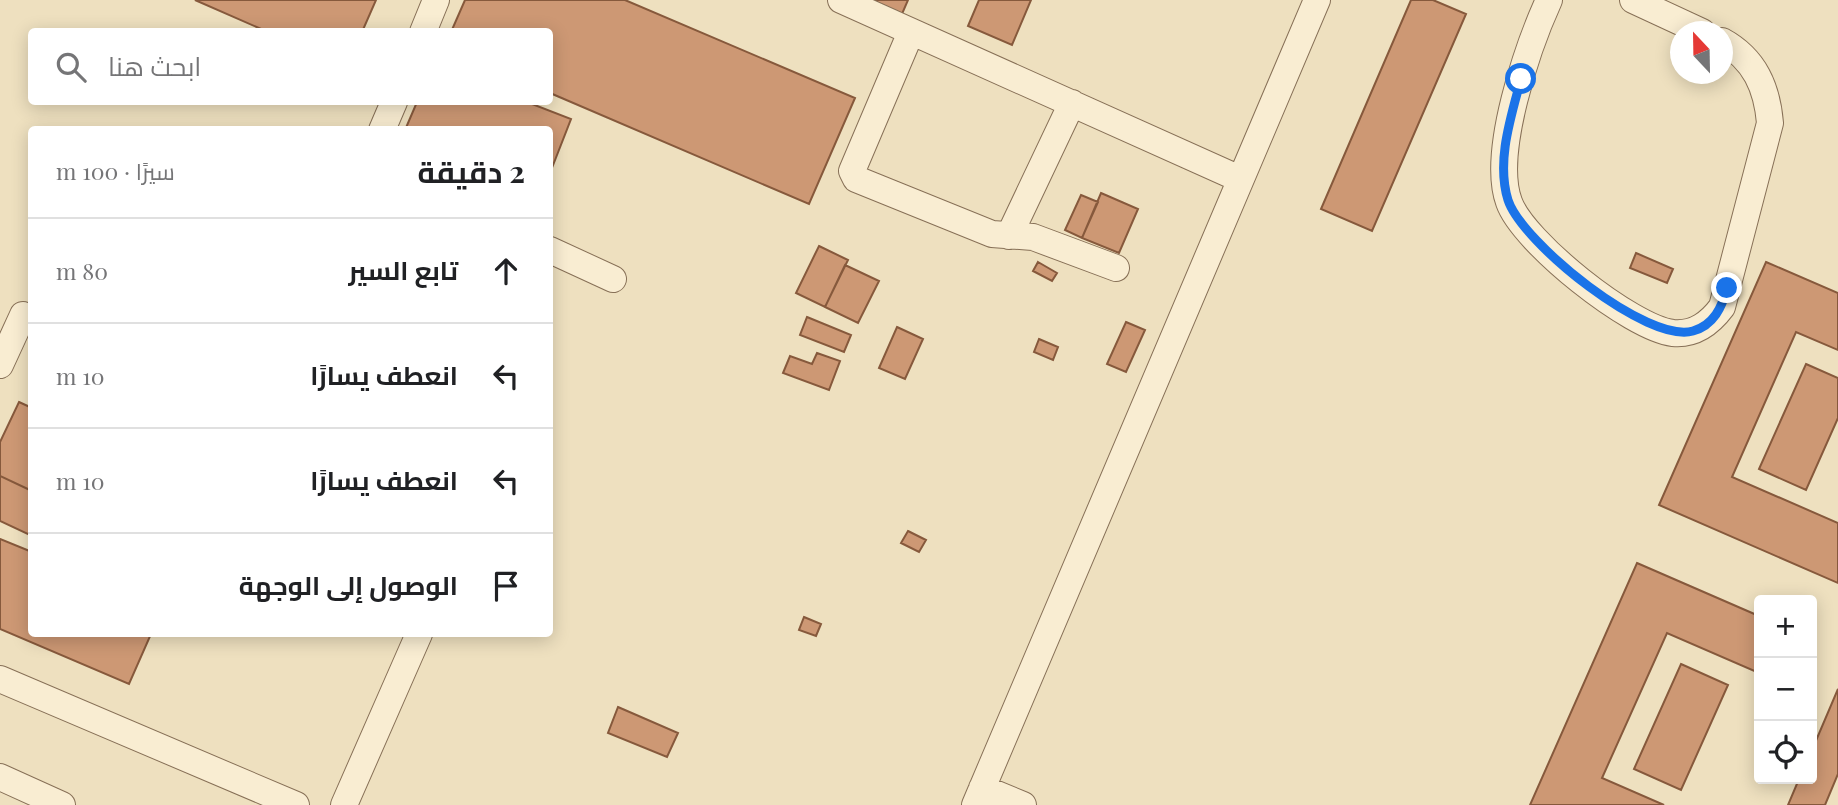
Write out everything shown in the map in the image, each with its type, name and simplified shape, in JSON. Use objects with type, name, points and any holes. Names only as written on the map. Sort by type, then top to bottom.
[{"type":"lane","points":[[425,28],[436,0]]},
{"type":"lane","points":[[841,0],[1240,179]]},
{"type":"lane","points":[[1023,805],[979,797],[1317,0]]},
{"type":"lane","points":[[1549,0],[1533,41],[1511,118],[1504,157],[1504,180],[1509,202],[1520,223],[1537,241],[1591,288],[1622,309],[1672,333],[1693,331],[1710,323],[1722,307],[1770,123],[1768,99],[1759,76],[1745,57],[1733,48]]},
{"type":"lane","points":[[1633,0],[1678,21]]},
{"type":"lane","points":[[911,32],[852,170],[856,179],[992,234],[1033,237],[1116,268]]},
{"type":"lane","points":[[1009,236],[1072,103]]},
{"type":"lane","points":[[384,126],[393,105]]},
{"type":"lane","points":[[553,251],[613,279]]},
{"type":"lane","points":[[0,365],[18,315]]},
{"type":"lane","points":[[344,805],[417,637]]},
{"type":"lane","points":[[0,679],[296,805]]},
{"type":"lane","points":[[0,777],[62,805]]},
{"type":"building","points":[[195,0],[376,0],[364,28],[259,28]]},
{"type":"building","points":[[465,0],[625,0],[855,98],[809,204],[553,94],[553,28],[453,28]]},
{"type":"building","points":[[872,0],[908,0],[902,14]]},
{"type":"building","points":[[979,0],[1031,0],[1012,45],[968,26]]},
{"type":"building","points":[[1411,0],[1433,0],[1466,14],[1372,231],[1321,209]]},
{"type":"building","points":[[416,105],[535,105],[571,119],[553,165],[553,126],[407,126]]},
{"type":"building","points":[[1101,193],[1138,209],[1119,253],[1082,238]]},
{"type":"building","points":[[1081,195],[1098,202],[1082,238],[1065,230]]},
{"type":"building","points":[[819,246],[848,260],[825,307],[796,293]]},
{"type":"building","points":[[1636,253],[1673,269],[1667,283],[1630,268]]},
{"type":"building","points":[[1038,262],[1057,273],[1052,281],[1033,271]]},
{"type":"building","points":[[1766,262],[1838,293],[1838,350],[1796,332],[1732,477],[1838,523],[1838,583],[1659,505]]},
{"type":"building","points":[[845,265],[879,281],[858,323],[825,307]]},
{"type":"building","points":[[807,317],[851,335],[844,352],[800,335]]},
{"type":"building","points":[[1126,322],[1145,330],[1126,372],[1107,364]]},
{"type":"building","points":[[897,327],[923,339],[905,379],[879,368]]},
{"type":"building","points":[[1039,339],[1058,347],[1053,360],[1034,352]]},
{"type":"building","points":[[817,353],[840,361],[829,390],[783,373],[790,356],[812,364]]},
{"type":"building","points":[[1806,364],[1838,378],[1838,418],[1806,490],[1759,469]]},
{"type":"building","points":[[19,402],[28,406],[28,489],[0,476],[0,442]]},
{"type":"building","points":[[0,476],[28,489],[28,534],[0,521]]},
{"type":"building","points":[[908,531],[926,540],[919,552],[901,543]]},
{"type":"building","points":[[0,539],[28,550],[28,637],[150,637],[129,684],[0,629]]},
{"type":"building","points":[[1637,563],[1754,614],[1754,671],[1667,633],[1602,778],[1664,805],[1530,805]]},
{"type":"building","points":[[804,617],[821,624],[816,636],[799,630]]},
{"type":"building","points":[[1681,664],[1728,685],[1681,790],[1634,769]]},
{"type":"building","points":[[1838,689],[1838,774],[1825,805],[1788,805],[1797,784],[1817,784],[1817,738]]},
{"type":"building","points":[[618,707],[678,733],[667,757],[608,733]]},
{"type":"route","points":[[1521,79],[1504,157],[1504,180],[1509,202],[1520,223],[1537,241],[1591,288],[1622,309],[1672,333],[1693,331],[1710,323],[1722,307],[1727,288]]}]
